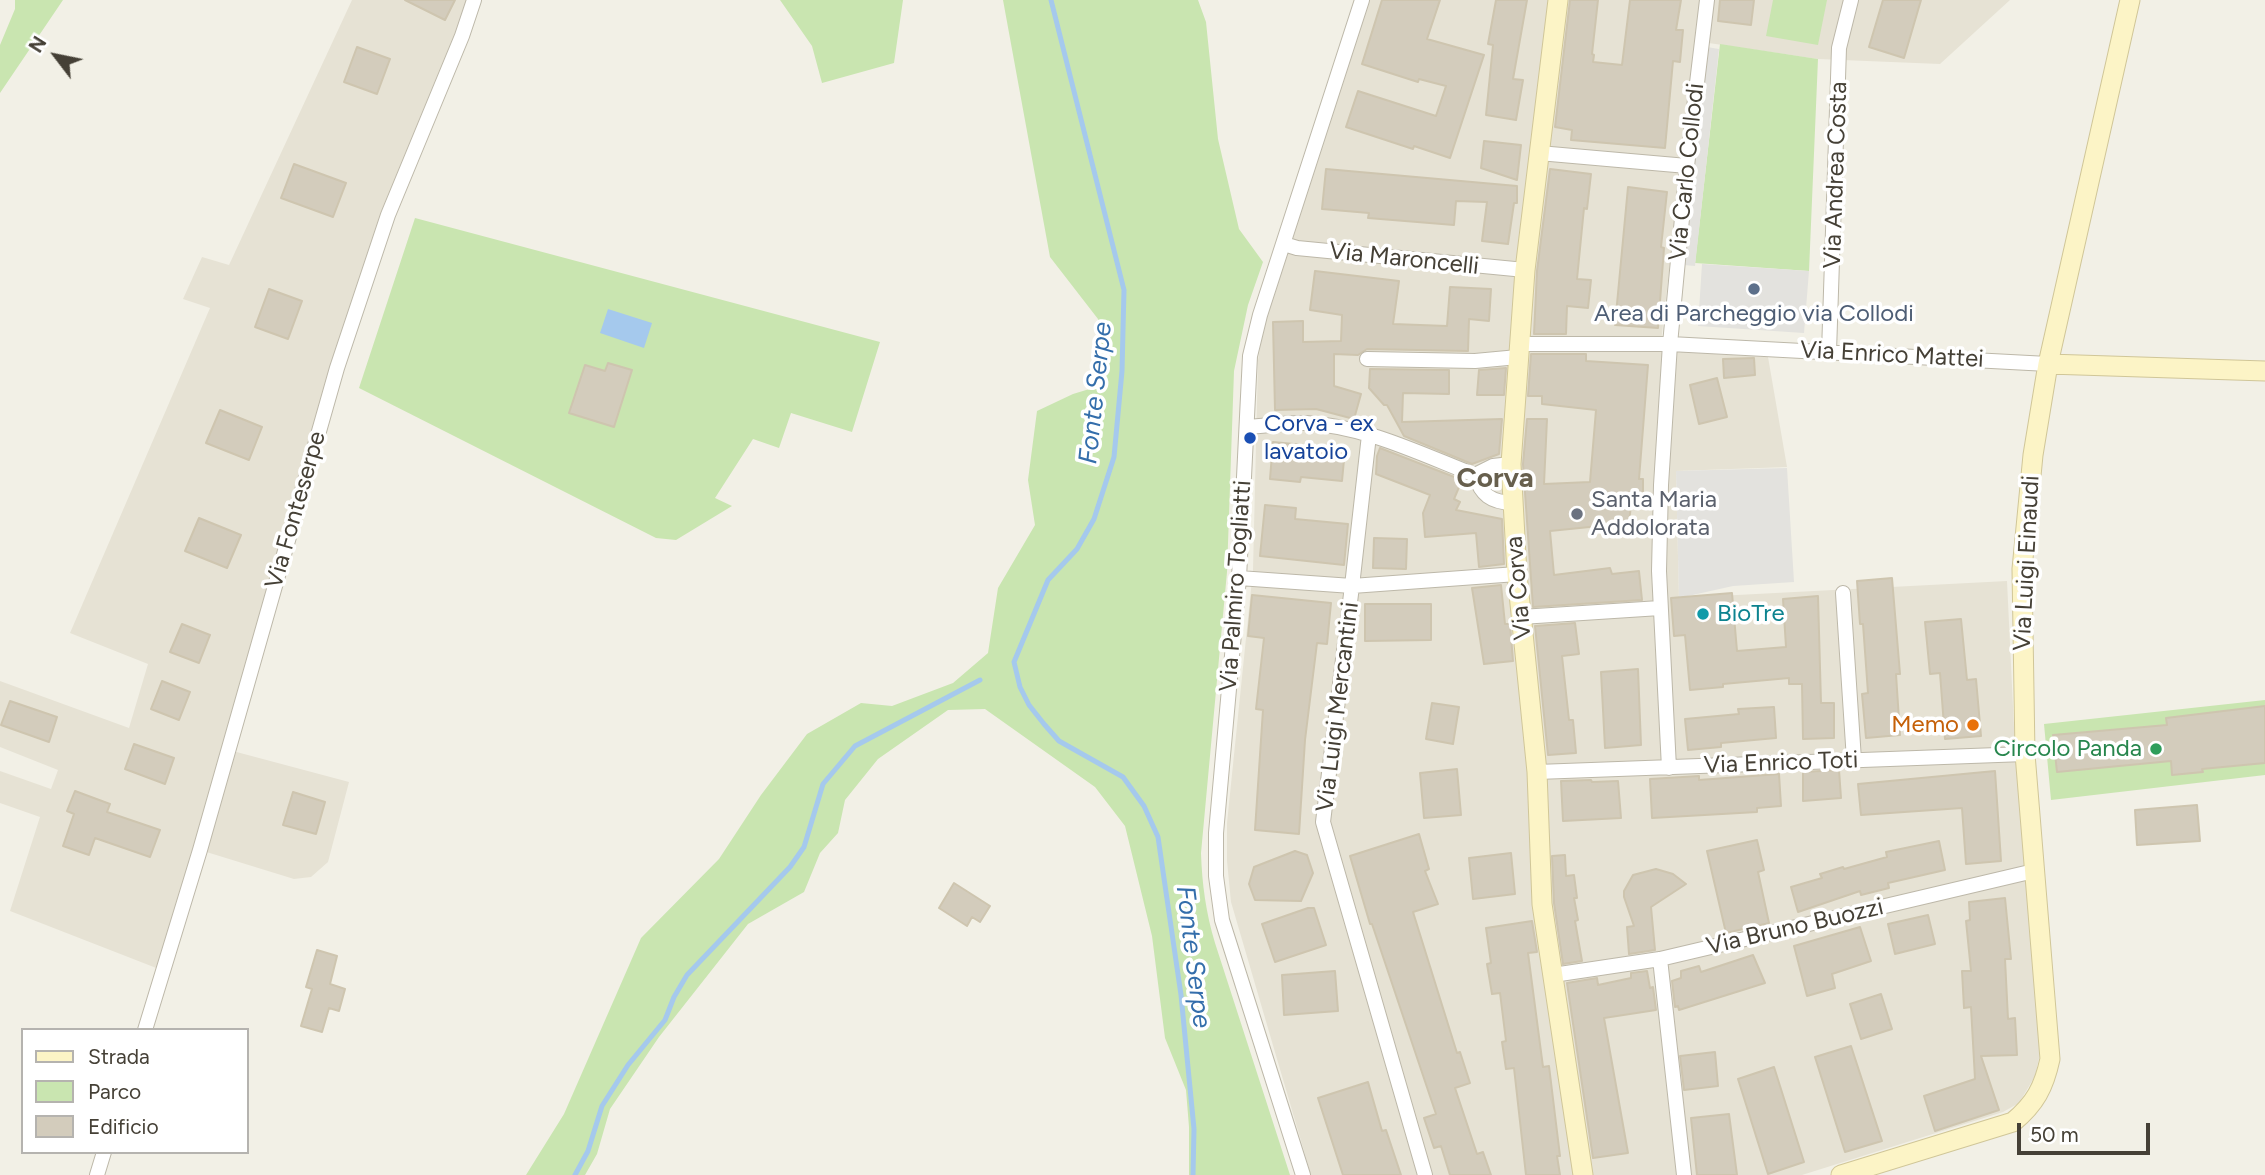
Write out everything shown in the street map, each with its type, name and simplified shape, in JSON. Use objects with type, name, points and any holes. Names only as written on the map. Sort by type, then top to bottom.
[{"type":"street","name":"Via Fonteserpe","points":[[146,1028],[192,877],[337,368],[388,215],[463,36],[474,0]]},
{"type":"street","name":"Via Palmiro Togliatti","points":[[1303,1175],[1222,919],[1216,876],[1216,833],[1239,578],[1250,356],[1260,315],[1362,0]]},
{"type":"street","name":"Via Corva","points":[[1558,0],[1525,270],[1511,464],[1517,574],[1537,772],[1542,904],[1583,1175]]},
{"type":"street","name":"Via Carlo Collodi","points":[[1668,768],[1660,608],[1661,485],[1670,344],[1687,166],[1707,0]]},
{"type":"street","name":"Via Andrea Costa","points":[[1829,352],[1839,48],[1851,0]]},
{"type":"street","name":"Via Luigi Einaudi","points":[[1840,1175],[2013,1122],[2029,1109],[2046,1081],[2050,1059],[2025,754],[2021,576],[2033,456],[2048,364],[2130,0]]},
{"type":"street","points":[[1539,153],[1687,166]]},
{"type":"street","name":"Via Maroncelli","points":[[1284,244],[1297,248],[1525,270]]},
{"type":"street","name":"Via Enrico Mattei","points":[[1367,359],[1475,360],[1519,351],[1670,344],[2048,364],[2265,371]]},
{"type":"street","points":[[1247,427],[1305,423],[1368,435],[1475,474],[1493,466],[1511,464]]},
{"type":"street","name":"Via Luigi Mercantini","points":[[1368,435],[1323,822],[1425,1175]]},
{"type":"street","points":[[1475,474],[1488,498],[1512,503]]},
{"type":"street","points":[[1239,578],[1352,586],[1517,574]]},
{"type":"street","points":[[1843,593],[1854,760]]},
{"type":"street","points":[[1521,617],[1660,608]]},
{"type":"street","name":"Via Enrico Toti","points":[[1537,772],[2025,754]]},
{"type":"street","name":"Via Bruno Buozzi","points":[[1553,975],[1660,959],[2034,870]]},
{"type":"street","points":[[1660,959],[1685,1175]]},
{"type":"street","points":[[97,1175],[103,1154]]},
{"type":"shaded area","points":[[352,0],[474,0],[388,215],[229,750],[349,782],[328,862],[311,877],[294,879],[200,850],[164,971],[10,911],[40,817],[0,803],[0,771],[51,789],[58,770],[0,747],[0,681],[129,728],[148,664],[70,633],[210,308],[183,299],[202,257],[229,265]]},
{"type":"shaded area","points":[[1368,0],[2010,0],[1940,64],[1818,59],[1695,41],[1660,351],[1768,357],[1787,467],[1676,471],[1679,598],[2007,581],[2015,749],[2040,1054],[2035,1076],[2019,1103],[2003,1112],[1802,1175],[1311,1175],[1231,902],[1227,823],[1253,570],[1258,360],[1264,324]]},
{"type":"shaded area","points":[[1707,47],[1719,49],[1695,266],[1683,265]]},
{"type":"shaded area","name":"Area di Parcheggio via Collodi","points":[[1702,264],[1809,271],[1804,333],[1698,326]]},
{"type":"shaded area","points":[[1787,468],[1794,582],[1733,586],[1679,598],[1676,471]]},
{"type":"green space","points":[[15,0],[63,0],[0,93],[0,45],[15,9]]},
{"type":"green space","points":[[780,0],[903,0],[894,63],[822,83],[812,46]]},
{"type":"green space","points":[[1003,0],[1198,0],[1206,22],[1218,139],[1239,229],[1263,262],[1248,305],[1234,371],[1227,572],[1201,853],[1202,876],[1215,943],[1290,1175],[1189,1175],[1186,1090],[1165,1038],[1152,936],[1125,826],[1095,787],[985,709],[948,710],[878,759],[845,800],[838,833],[820,853],[804,892],[748,924],[659,1037],[610,1109],[597,1154],[585,1175],[526,1175],[564,1114],[641,938],[719,859],[761,795],[807,734],[861,703],[892,706],[953,683],[988,653],[998,588],[1035,525],[1028,480],[1037,411],[1073,394],[1096,387],[1098,319],[1050,257]]},
{"type":"green space","points":[[1773,0],[1827,0],[1818,45],[1766,36]]},
{"type":"green space","points":[[1720,44],[1818,59],[1809,271],[1695,263]]},
{"type":"green space","points":[[415,218],[880,342],[852,432],[791,413],[779,448],[753,439],[715,498],[732,506],[676,540],[656,538],[359,388]],"holes":[[[609,363],[632,370],[570,412],[585,365],[605,371]]]},
{"type":"green space","name":"Circolo Panda","points":[[2265,700],[2265,775],[2051,800],[2044,724]]},
{"type":"water","points":[[608,309],[652,323],[644,348],[600,333]]},
{"type":"building","points":[[405,0],[455,0],[445,20]]},
{"type":"building","points":[[1382,0],[1440,0],[1427,39],[1484,55],[1450,158],[1346,127],[1358,91],[1436,116],[1446,86],[1419,79],[1418,82],[1362,64]]},
{"type":"building","points":[[1496,0],[1527,0],[1513,79],[1523,80],[1516,120],[1486,115],[1493,45],[1488,44]]},
{"type":"building","points":[[1570,0],[1598,0],[1593,62],[1622,65],[1630,0],[1681,0],[1676,30],[1683,30],[1680,62],[1673,61],[1665,148],[1571,140],[1572,130],[1555,127]]},
{"type":"building","points":[[1720,0],[1754,0],[1751,25],[1718,21]]},
{"type":"building","points":[[1883,0],[1921,0],[1904,58],[1869,47]]},
{"type":"building","points":[[357,47],[390,59],[377,94],[344,82]]},
{"type":"building","points":[[1484,141],[1521,145],[1517,180],[1481,168]]},
{"type":"building","points":[[294,164],[346,183],[333,217],[281,198]]},
{"type":"building","points":[[1326,169],[1517,186],[1517,203],[1514,203],[1508,244],[1482,241],[1487,202],[1456,201],[1454,225],[1368,218],[1369,213],[1322,209]]},
{"type":"building","points":[[1550,169],[1591,174],[1587,209],[1584,208],[1577,279],[1591,280],[1588,308],[1567,306],[1566,334],[1534,334],[1537,271]]},
{"type":"building","points":[[1628,187],[1667,192],[1661,247],[1664,248],[1658,328],[1615,325]]},
{"type":"building","points":[[1315,271],[1399,281],[1393,324],[1447,326],[1450,287],[1491,289],[1489,321],[1469,319],[1468,351],[1367,349],[1358,355],[1334,354],[1334,386],[1361,394],[1354,419],[1316,409],[1275,410],[1273,322],[1303,321],[1303,342],[1341,341],[1342,315],[1310,310]]},
{"type":"building","points":[[269,289],[302,301],[288,339],[255,327]]},
{"type":"building","points":[[1531,354],[1586,354],[1586,361],[1648,365],[1639,479],[1643,479],[1643,505],[1631,505],[1629,523],[1550,531],[1554,575],[1610,568],[1612,574],[1639,571],[1642,600],[1533,607],[1523,464],[1527,419],[1547,419],[1544,484],[1590,482],[1596,410],[1542,404],[1542,396],[1528,396]]},
{"type":"building","points":[[1754,358],[1755,375],[1724,378],[1723,359]]},
{"type":"building","points":[[608,363],[632,370],[614,427],[569,413],[585,365],[605,371]]},
{"type":"building","points":[[1506,368],[1504,395],[1477,395],[1479,370]]},
{"type":"building","points":[[1370,369],[1449,370],[1449,394],[1403,393],[1402,422],[1502,419],[1499,454],[1472,464],[1404,436],[1387,405],[1369,388]]},
{"type":"building","points":[[1717,378],[1727,417],[1699,424],[1690,385]]},
{"type":"building","points":[[220,410],[262,427],[249,460],[206,443]]},
{"type":"building","points":[[1273,442],[1345,449],[1342,481],[1301,477],[1300,482],[1270,479]]},
{"type":"building","points":[[1380,448],[1462,480],[1454,499],[1460,502],[1456,510],[1502,519],[1504,564],[1479,567],[1476,533],[1425,537],[1423,513],[1430,495],[1376,474]]},
{"type":"building","points":[[1265,505],[1296,508],[1295,519],[1348,524],[1344,565],[1260,556]]},
{"type":"building","points":[[199,518],[241,535],[227,568],[185,551]]},
{"type":"building","points":[[1374,538],[1407,539],[1406,569],[1373,568]]},
{"type":"building","points":[[1892,578],[1900,674],[1896,674],[1900,735],[1866,738],[1862,694],[1868,693],[1857,581]]},
{"type":"building","points":[[1501,585],[1505,624],[1510,624],[1513,661],[1484,664],[1472,588]]},
{"type":"building","points":[[1732,593],[1737,651],[1786,647],[1783,599],[1818,596],[1821,703],[1834,703],[1834,738],[1803,739],[1802,684],[1789,684],[1789,678],[1690,690],[1685,635],[1674,636],[1671,598]]},
{"type":"building","points":[[1252,595],[1331,603],[1327,644],[1317,643],[1305,740],[1299,834],[1255,830],[1263,710],[1256,709],[1264,638],[1248,636]]},
{"type":"building","points":[[1365,604],[1431,604],[1431,640],[1365,641]]},
{"type":"building","points":[[1961,619],[1967,680],[1976,679],[1981,736],[1945,739],[1940,673],[1930,674],[1925,622]]},
{"type":"building","points":[[1575,623],[1579,654],[1562,656],[1569,720],[1573,720],[1576,753],[1548,755],[1535,626]]},
{"type":"building","points":[[182,624],[210,635],[199,663],[170,652]]},
{"type":"building","points":[[1638,669],[1641,745],[1605,748],[1601,672]]},
{"type":"building","points":[[162,681],[190,692],[179,720],[151,709]]},
{"type":"building","points":[[10,701],[57,717],[49,742],[1,725]]},
{"type":"building","points":[[1432,703],[1459,707],[1453,744],[1426,739]]},
{"type":"building","points":[[2265,706],[2265,763],[2202,769],[2203,772],[2172,775],[2171,761],[2057,772],[2053,735],[2167,725],[2166,718]]},
{"type":"building","points":[[1774,707],[1776,738],[1721,743],[1721,747],[1688,750],[1685,719],[1739,714],[1738,709]]},
{"type":"building","points":[[134,744],[174,758],[165,784],[125,769]]},
{"type":"building","points":[[1457,769],[1461,815],[1424,818],[1420,773]]},
{"type":"building","points":[[1839,770],[1841,798],[1803,801],[1803,772]]},
{"type":"building","points":[[1995,771],[2001,861],[1966,864],[1962,808],[1861,815],[1858,784]]},
{"type":"building","points":[[1779,774],[1781,806],[1757,808],[1757,812],[1652,818],[1650,779],[1699,776],[1699,780]]},
{"type":"building","points":[[1561,781],[1618,781],[1621,818],[1563,821]]},
{"type":"building","points":[[75,791],[110,804],[107,812],[160,830],[150,857],[95,838],[89,855],[63,846],[74,814],[67,811]]},
{"type":"building","points":[[293,792],[325,802],[316,834],[283,825]]},
{"type":"building","points":[[2197,805],[2200,841],[2137,845],[2135,810]]},
{"type":"building","points":[[1419,834],[1429,869],[1425,871],[1438,904],[1413,912],[1457,1053],[1460,1052],[1470,1083],[1455,1088],[1477,1154],[1483,1152],[1491,1175],[1450,1175],[1441,1146],[1434,1148],[1424,1118],[1436,1114],[1370,924],[1350,856]]},
{"type":"building","points":[[1757,840],[1764,870],[1758,872],[1769,923],[1726,933],[1707,851]]},
{"type":"building","points":[[1939,841],[1945,870],[1888,883],[1889,888],[1861,895],[1860,891],[1798,912],[1791,887],[1822,878],[1820,874],[1887,857],[1886,852]]},
{"type":"building","points":[[1295,851],[1307,855],[1313,873],[1301,901],[1255,900],[1249,884],[1254,867]]},
{"type":"building","points":[[1511,853],[1515,894],[1473,899],[1469,858]]},
{"type":"building","points":[[1565,855],[1566,876],[1574,875],[1578,920],[1575,921],[1582,961],[1563,964],[1554,903],[1552,856]]},
{"type":"building","points":[[1656,869],[1673,874],[1686,884],[1651,907],[1655,950],[1629,954],[1627,927],[1634,926],[1624,891],[1633,875]]},
{"type":"building","points":[[954,883],[990,906],[980,922],[972,917],[967,926],[939,908]]},
{"type":"building","points":[[2005,898],[2011,959],[2005,959],[2008,1019],[2015,1018],[2017,1055],[1981,1056],[1999,1110],[1935,1131],[1924,1096],[1975,1079],[1971,1007],[1964,1008],[1962,971],[1971,971],[1966,921],[1970,920],[1969,902]]},
{"type":"building","points":[[1314,908],[1326,945],[1275,962],[1262,924]]},
{"type":"building","points":[[1928,915],[1935,944],[1895,954],[1888,924]]},
{"type":"building","points":[[1532,921],[1537,952],[1528,953],[1543,1067],[1549,1066],[1560,1175],[1526,1175],[1514,1068],[1506,1069],[1502,1042],[1506,1041],[1500,993],[1492,994],[1487,964],[1491,963],[1486,928]]},
{"type":"building","points":[[1860,927],[1871,961],[1832,974],[1835,988],[1807,996],[1794,946]]},
{"type":"building","points":[[317,950],[337,956],[330,984],[345,989],[339,1011],[329,1008],[322,1032],[301,1026],[312,989],[306,987]]},
{"type":"building","points":[[1753,955],[1765,983],[1679,1010],[1678,1006],[1675,1007],[1672,981],[1681,978],[1681,971],[1699,966],[1701,972]]},
{"type":"building","points":[[1335,971],[1338,1011],[1284,1015],[1282,975]]},
{"type":"building","points":[[1647,971],[1650,988],[1653,987],[1656,1010],[1604,1018],[1628,1153],[1593,1158],[1567,983],[1597,978],[1598,985],[1631,978],[1631,973]]},
{"type":"building","points":[[1881,994],[1892,1029],[1861,1039],[1850,1004]]},
{"type":"building","points":[[1851,1046],[1882,1141],[1845,1152],[1815,1057]]},
{"type":"building","points":[[1715,1052],[1718,1086],[1684,1090],[1680,1056]]},
{"type":"building","points":[[1774,1067],[1804,1162],[1768,1174],[1738,1079]]},
{"type":"building","points":[[1368,1082],[1382,1131],[1386,1130],[1401,1175],[1343,1175],[1318,1098]]},
{"type":"building","points":[[1729,1114],[1737,1175],[1697,1175],[1691,1118]]},
{"type":"waterway","name":"Fonte Serpe","points":[[1051,0],[1124,290],[1122,371],[1114,457],[1094,519],[1077,549],[1048,580],[1014,662],[1020,687],[1029,705],[1044,724],[1059,741],[1123,777],[1144,806],[1158,837],[1181,995],[1194,1129],[1193,1175]]},
{"type":"waterway","name":"Fonte Serpe","points":[[575,1175],[588,1151],[602,1106],[628,1065],[665,1020],[687,975],[790,867],[804,847],[823,784],[855,746],[980,680]]},
{"type":"place","name":"Area di Parcheggio via Collodi","points":[[1754,289]]},
{"type":"place","name":"Corva - ex lavatoio","points":[[1250,438]]},
{"type":"place","name":"Santa Maria Addolorata","points":[[1577,514]]},
{"type":"place","name":"BioTre","points":[[1703,614]]},
{"type":"place","name":"Memo","points":[[1973,725]]},
{"type":"place","name":"Circolo Panda","points":[[2156,749]]},
{"type":"district","name":"Corva","points":[[1495,479]]}]
